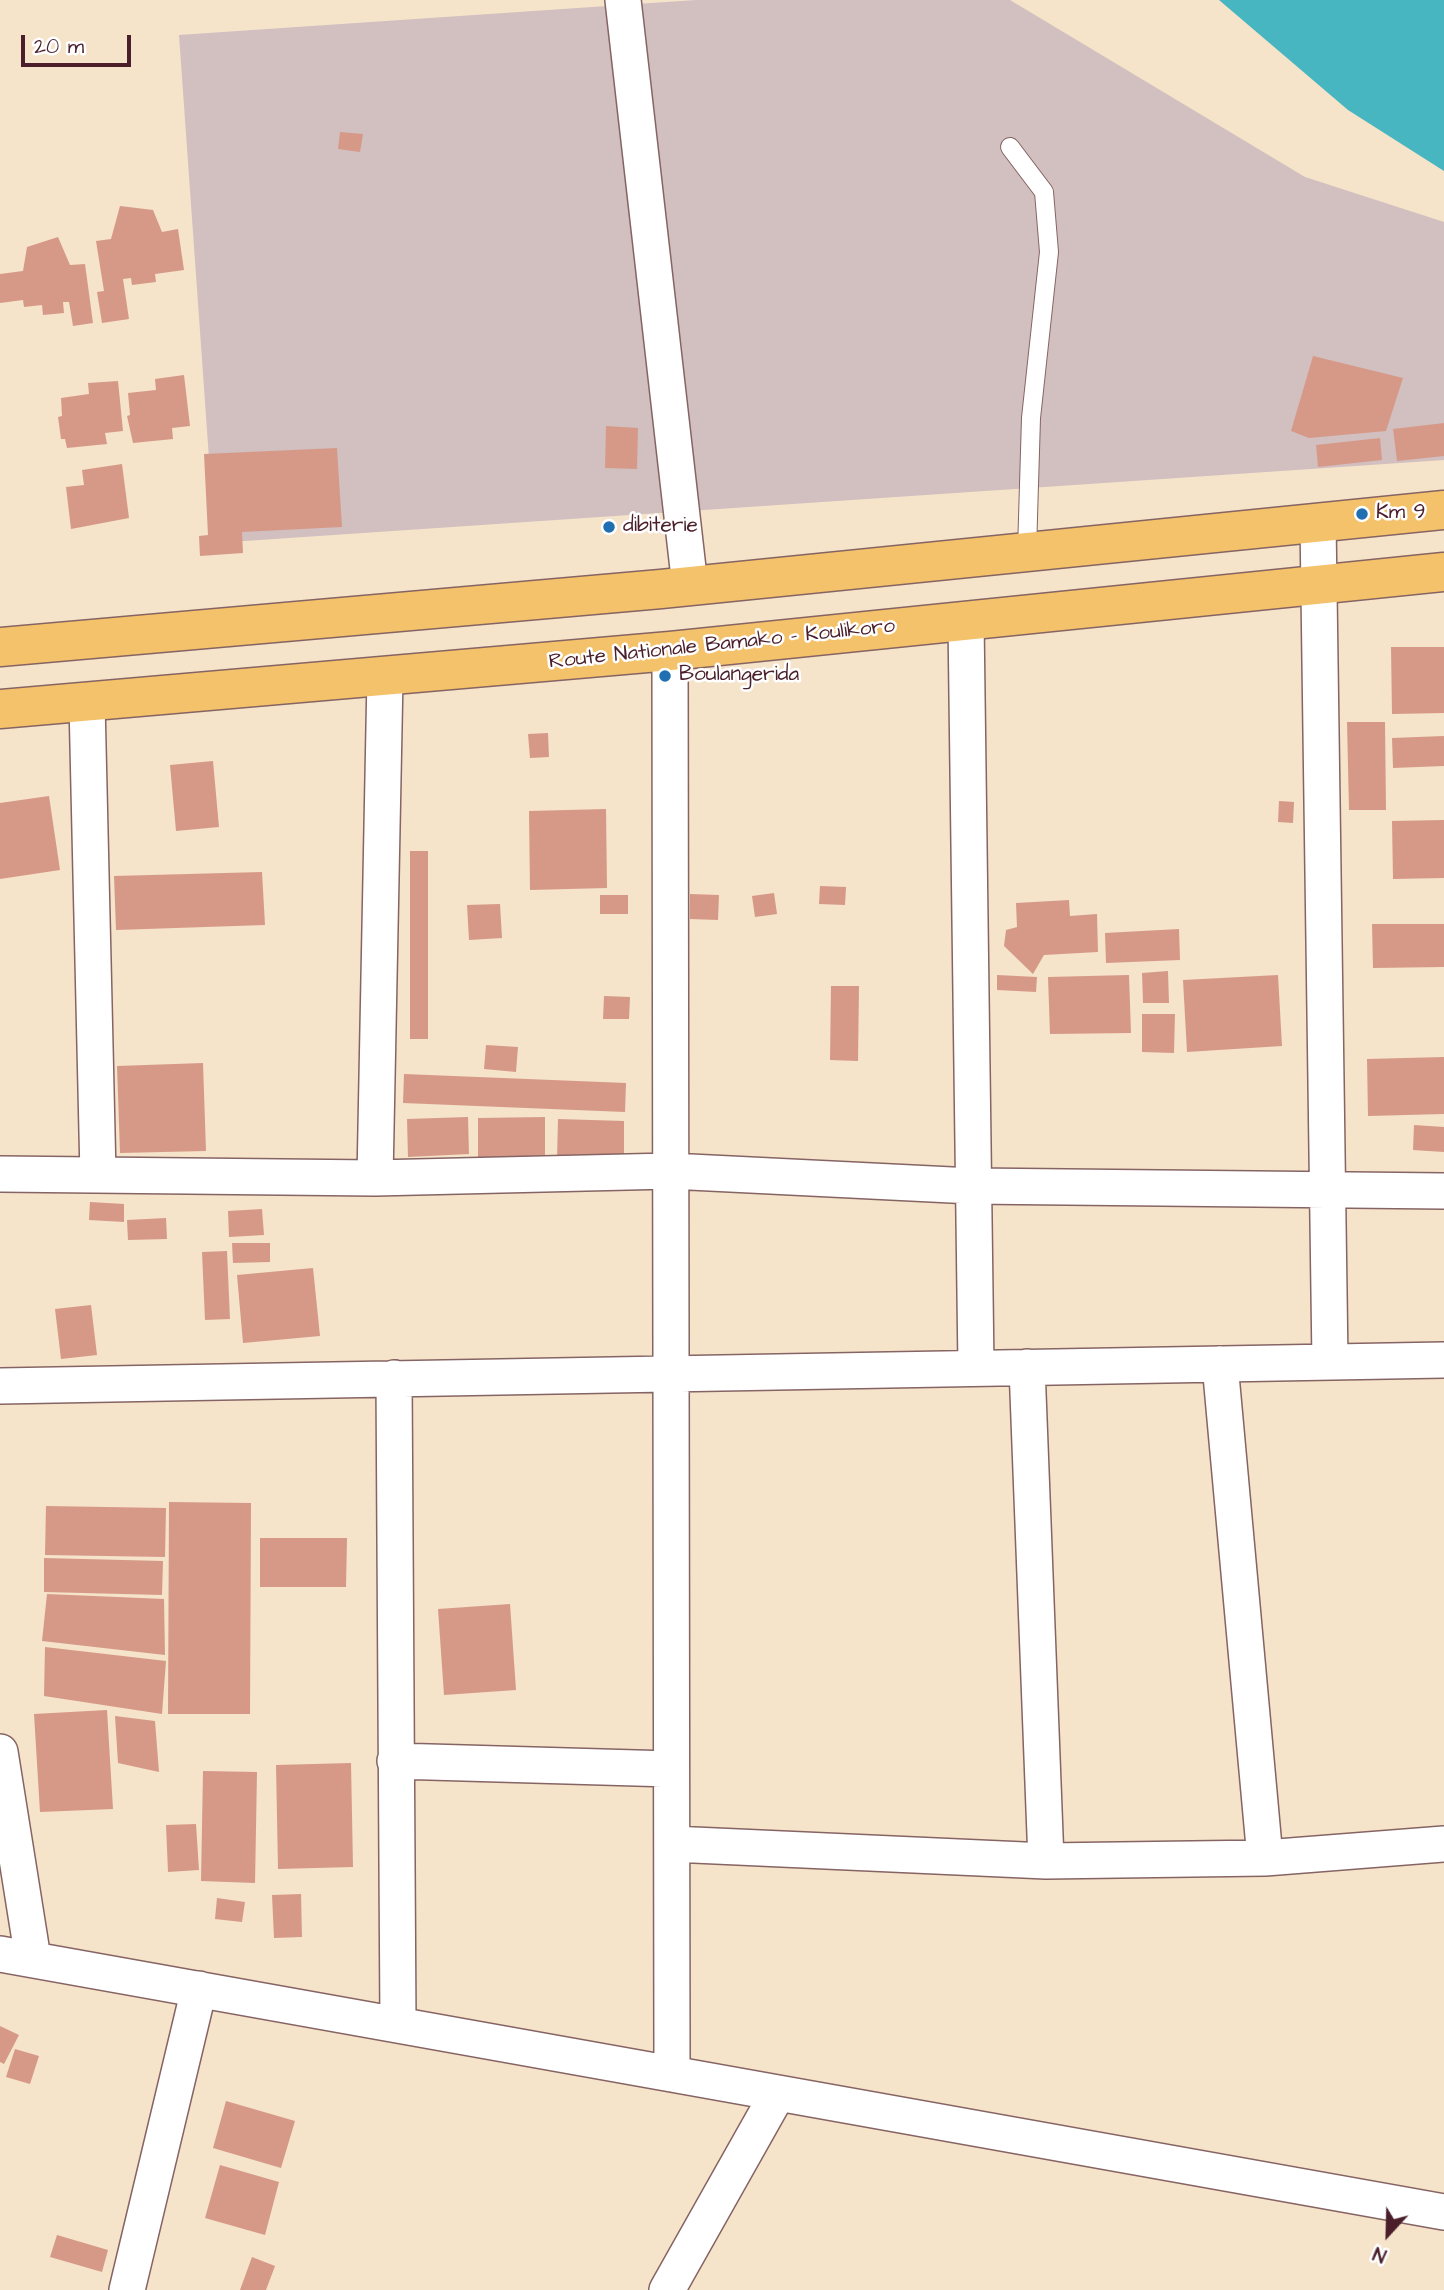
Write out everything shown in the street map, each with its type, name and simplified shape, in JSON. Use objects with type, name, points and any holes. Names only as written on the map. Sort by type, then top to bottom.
[{"type":"main road","points":[[0,647],[690,586],[1444,510]]},
{"type":"main road","name":"Route Nationale Bamako - Koulikoro","points":[[0,709],[670,651],[1444,572]]},
{"type":"street","points":[[623,0],[690,586]]},
{"type":"street","points":[[1318,522],[1330,1362]]},
{"type":"street","points":[[965,621],[976,1368]]},
{"type":"street","points":[[670,651],[672,2074]]},
{"type":"street","points":[[375,1178],[385,677]]},
{"type":"street","points":[[87,703],[98,1175]]},
{"type":"street","points":[[0,1174],[375,1178],[670,1171],[972,1186],[1444,1191]]},
{"type":"street","points":[[0,1386],[1444,1360]]},
{"type":"street","points":[[1220,1364],[1265,1858]]},
{"type":"street","points":[[1027,1367],[1046,1861]]},
{"type":"street","points":[[394,1378],[398,2025]]},
{"type":"street","points":[[0,1752],[16,1957],[1444,2212]]},
{"type":"street","points":[[396,1761],[671,1769]]},
{"type":"street","points":[[671,1844],[1046,1861],[1265,1858],[1444,1844]]},
{"type":"street","points":[[127,2290],[199,1989]]},
{"type":"street","points":[[667,2290],[778,2093]]},
{"type":"lane","points":[[1010,146],[1044,192],[1049,252],[1031,418],[1027,551]]},
{"type":"shaded area","points":[[696,0],[1010,0],[1305,177],[1444,222],[1444,460],[215,543],[179,35]]},
{"type":"water","points":[[1219,0],[1444,0],[1444,171],[1348,110]]},
{"type":"building","points":[[340,132],[363,134],[360,152],[338,149]]},
{"type":"building","points":[[120,206],[153,210],[162,232],[178,229],[184,270],[155,274],[156,282],[132,285],[131,278],[123,279],[129,319],[102,323],[97,292],[104,291],[96,241],[111,239]]},
{"type":"building","points":[[58,237],[70,265],[85,264],[93,323],[73,326],[69,302],[63,302],[64,313],[43,315],[42,305],[24,307],[23,300],[0,303],[0,274],[23,271],[27,247]]},
{"type":"building","points":[[1313,356],[1403,378],[1386,431],[1309,438],[1291,431]]},
{"type":"building","points":[[184,375],[190,426],[172,428],[173,439],[133,443],[127,416],[130,415],[128,393],[156,390],[155,379]]},
{"type":"building","points":[[118,381],[123,431],[105,433],[107,444],[67,448],[65,439],[61,439],[58,417],[62,416],[61,398],[89,394],[88,383]]},
{"type":"building","points":[[1444,423],[1444,456],[1397,461],[1393,429]]},
{"type":"building","points":[[606,426],[638,428],[637,469],[605,468]]},
{"type":"building","points":[[1380,438],[1382,460],[1318,467],[1316,445]]},
{"type":"building","points":[[337,448],[342,527],[242,532],[243,553],[200,556],[199,536],[208,535],[204,454]]},
{"type":"building","points":[[122,464],[129,518],[71,529],[66,487],[84,485],[82,470]]},
{"type":"building","points":[[1391,647],[1444,647],[1444,713],[1392,714]]},
{"type":"building","points":[[1347,722],[1385,722],[1386,810],[1349,810]]},
{"type":"building","points":[[548,733],[549,757],[530,758],[528,734]]},
{"type":"building","points":[[1444,736],[1444,766],[1393,768],[1392,738]]},
{"type":"building","points":[[213,761],[219,827],[176,831],[170,765]]},
{"type":"building","points":[[49,796],[60,870],[0,879],[0,803]]},
{"type":"building","points":[[1279,801],[1294,802],[1293,823],[1278,822]]},
{"type":"building","points":[[606,809],[607,888],[530,890],[529,811]]},
{"type":"building","points":[[1444,820],[1444,878],[1393,879],[1392,821]]},
{"type":"building","points":[[410,851],[428,851],[428,1039],[410,1039]]},
{"type":"building","points":[[262,872],[265,925],[116,930],[114,876]]},
{"type":"building","points":[[820,886],[846,887],[845,905],[819,904]]},
{"type":"building","points":[[774,893],[777,914],[755,917],[752,896]]},
{"type":"building","points":[[690,894],[719,895],[718,920],[690,919]]},
{"type":"building","points":[[600,895],[628,895],[628,914],[600,914]]},
{"type":"building","points":[[1069,900],[1070,916],[1097,914],[1098,952],[1044,955],[1033,974],[1004,946],[1006,930],[1017,927],[1016,903]]},
{"type":"building","points":[[500,904],[502,938],[469,940],[467,905]]},
{"type":"building","points":[[1372,924],[1444,924],[1444,967],[1373,968]]},
{"type":"building","points":[[1179,929],[1180,960],[1106,963],[1105,933]]},
{"type":"building","points":[[1168,971],[1169,1003],[1143,1003],[1142,973]]},
{"type":"building","points":[[997,975],[1037,977],[1036,992],[997,990]]},
{"type":"building","points":[[1129,975],[1131,1033],[1050,1034],[1048,977]]},
{"type":"building","points":[[1278,975],[1282,1046],[1187,1052],[1183,980]]},
{"type":"building","points":[[831,986],[859,986],[858,1061],[830,1060]]},
{"type":"building","points":[[604,996],[630,997],[629,1019],[603,1019]]},
{"type":"building","points":[[1142,1014],[1175,1014],[1174,1053],[1142,1052]]},
{"type":"building","points":[[486,1045],[518,1047],[516,1072],[484,1069]]},
{"type":"building","points":[[1444,1057],[1444,1114],[1368,1116],[1367,1059]]},
{"type":"building","points":[[203,1063],[206,1151],[120,1153],[117,1066]]},
{"type":"building","points":[[404,1074],[626,1083],[625,1112],[403,1103]]},
{"type":"building","points":[[468,1117],[469,1154],[408,1157],[407,1119]]},
{"type":"building","points":[[545,1117],[545,1158],[478,1158],[478,1118]]},
{"type":"building","points":[[558,1119],[624,1121],[624,1162],[557,1160]]},
{"type":"building","points":[[1414,1125],[1444,1127],[1444,1152],[1413,1150]]},
{"type":"building","points":[[90,1202],[124,1204],[124,1222],[89,1220]]},
{"type":"building","points":[[262,1209],[264,1235],[229,1237],[228,1211]]},
{"type":"building","points":[[166,1218],[167,1239],[128,1240],[127,1220]]},
{"type":"building","points":[[232,1243],[270,1243],[270,1262],[233,1263]]},
{"type":"building","points":[[227,1251],[230,1319],[205,1320],[202,1252]]},
{"type":"building","points":[[313,1268],[320,1336],[243,1343],[237,1275]]},
{"type":"building","points":[[91,1305],[97,1355],[61,1359],[55,1309]]},
{"type":"building","points":[[169,1502],[251,1503],[250,1714],[168,1714]]},
{"type":"building","points":[[46,1506],[166,1508],[165,1557],[45,1555]]},
{"type":"building","points":[[260,1538],[347,1538],[346,1587],[260,1587]]},
{"type":"building","points":[[44,1558],[163,1561],[162,1595],[44,1592]]},
{"type":"building","points":[[47,1594],[164,1599],[165,1655],[42,1641]]},
{"type":"building","points":[[510,1604],[516,1690],[444,1695],[438,1609]]},
{"type":"building","points":[[45,1647],[166,1661],[162,1714],[44,1696]]},
{"type":"building","points":[[107,1710],[113,1809],[40,1812],[34,1714]]},
{"type":"building","points":[[115,1716],[155,1721],[159,1772],[118,1763]]},
{"type":"building","points":[[351,1763],[353,1867],[278,1869],[276,1765]]},
{"type":"building","points":[[203,1771],[257,1772],[255,1883],[201,1881]]},
{"type":"building","points":[[196,1824],[199,1870],[168,1872],[166,1825]]},
{"type":"building","points":[[301,1894],[302,1937],[274,1938],[272,1895]]},
{"type":"building","points":[[217,1898],[245,1902],[242,1922],[215,1919]]},
{"type":"building","points":[[0,2026],[19,2035],[4,2064],[0,2062]]},
{"type":"building","points":[[15,2049],[39,2056],[30,2084],[6,2077]]},
{"type":"building","points":[[226,2101],[295,2121],[281,2168],[213,2148]]},
{"type":"building","points":[[220,2165],[279,2182],[265,2235],[205,2218]]},
{"type":"building","points":[[57,2235],[108,2250],[102,2272],[50,2257]]},
{"type":"building","points":[[252,2257],[275,2266],[266,2290],[240,2290]]},
{"type":"place","name":"Km 9","points":[[1362,514]]},
{"type":"place","name":"dibiterie","points":[[609,527]]},
{"type":"place","name":"Boulangerida","points":[[665,676]]}]
